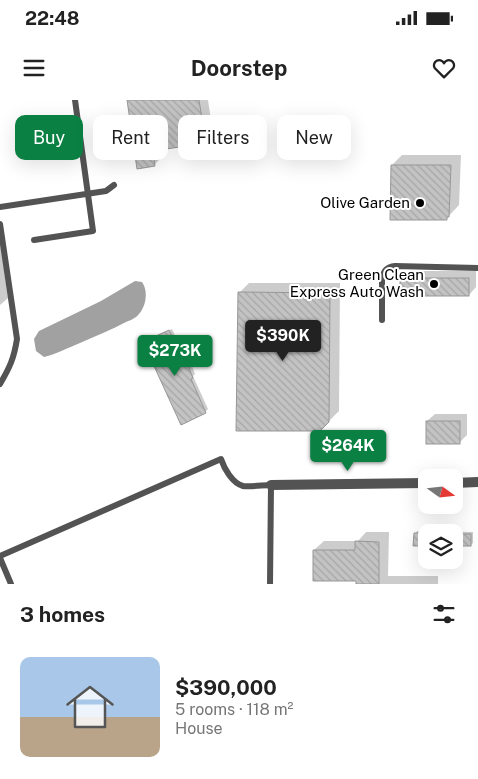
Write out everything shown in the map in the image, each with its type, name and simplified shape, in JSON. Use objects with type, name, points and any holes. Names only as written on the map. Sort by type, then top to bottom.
[{"type":"street","points":[[463,483],[478,482]]},
{"type":"street","points":[[271,485],[418,483]]},
{"type":"lane","points":[[34,240],[93,231],[75,100]]},
{"type":"lane","points":[[0,207],[106,192],[114,185]]},
{"type":"lane","points":[[0,224],[17,339],[12,364],[0,384]]},
{"type":"lane","points":[[382,320],[382,278],[387,268],[395,266],[478,268]]},
{"type":"lane","points":[[11,584],[0,557],[221,459],[225,470],[242,486],[271,485],[270,584]]},
{"type":"shaded area","points":[[135,281],[142,282],[146,295],[142,310],[136,317],[53,354],[44,357],[36,351],[34,339],[39,331],[101,301]]},
{"type":"building","points":[[127,100],[199,100],[201,115],[178,115],[178,147],[168,149],[168,115],[129,115]]},
{"type":"building","points":[[136,160],[154,160],[155,166],[137,169]]},
{"type":"building","name":"Olive Garden","points":[[391,165],[451,165],[449,217],[447,217],[447,220],[390,220]]},
{"type":"building","name":"Green Clean Express Auto Wash","points":[[400,278],[469,278],[469,296],[400,296]]},
{"type":"building","points":[[238,292],[330,293],[329,422],[320,431],[236,431]]},
{"type":"building","points":[[169,330],[184,364],[187,363],[193,378],[191,379],[206,413],[181,425],[143,342]]},
{"type":"building","points":[[426,421],[460,421],[460,444],[426,444]]},
{"type":"building","points":[[414,533],[418,533],[418,546],[413,546]]},
{"type":"building","points":[[463,534],[471,534],[471,546],[463,546]]},
{"type":"building","points":[[355,541],[379,542],[379,584],[356,584],[356,581],[313,581],[313,550],[355,550]]},
{"type":"place","name":"Olive Garden","points":[[420,203]]},
{"type":"place","name":"Green Clean Express Auto Wash","points":[[434,284]]}]
